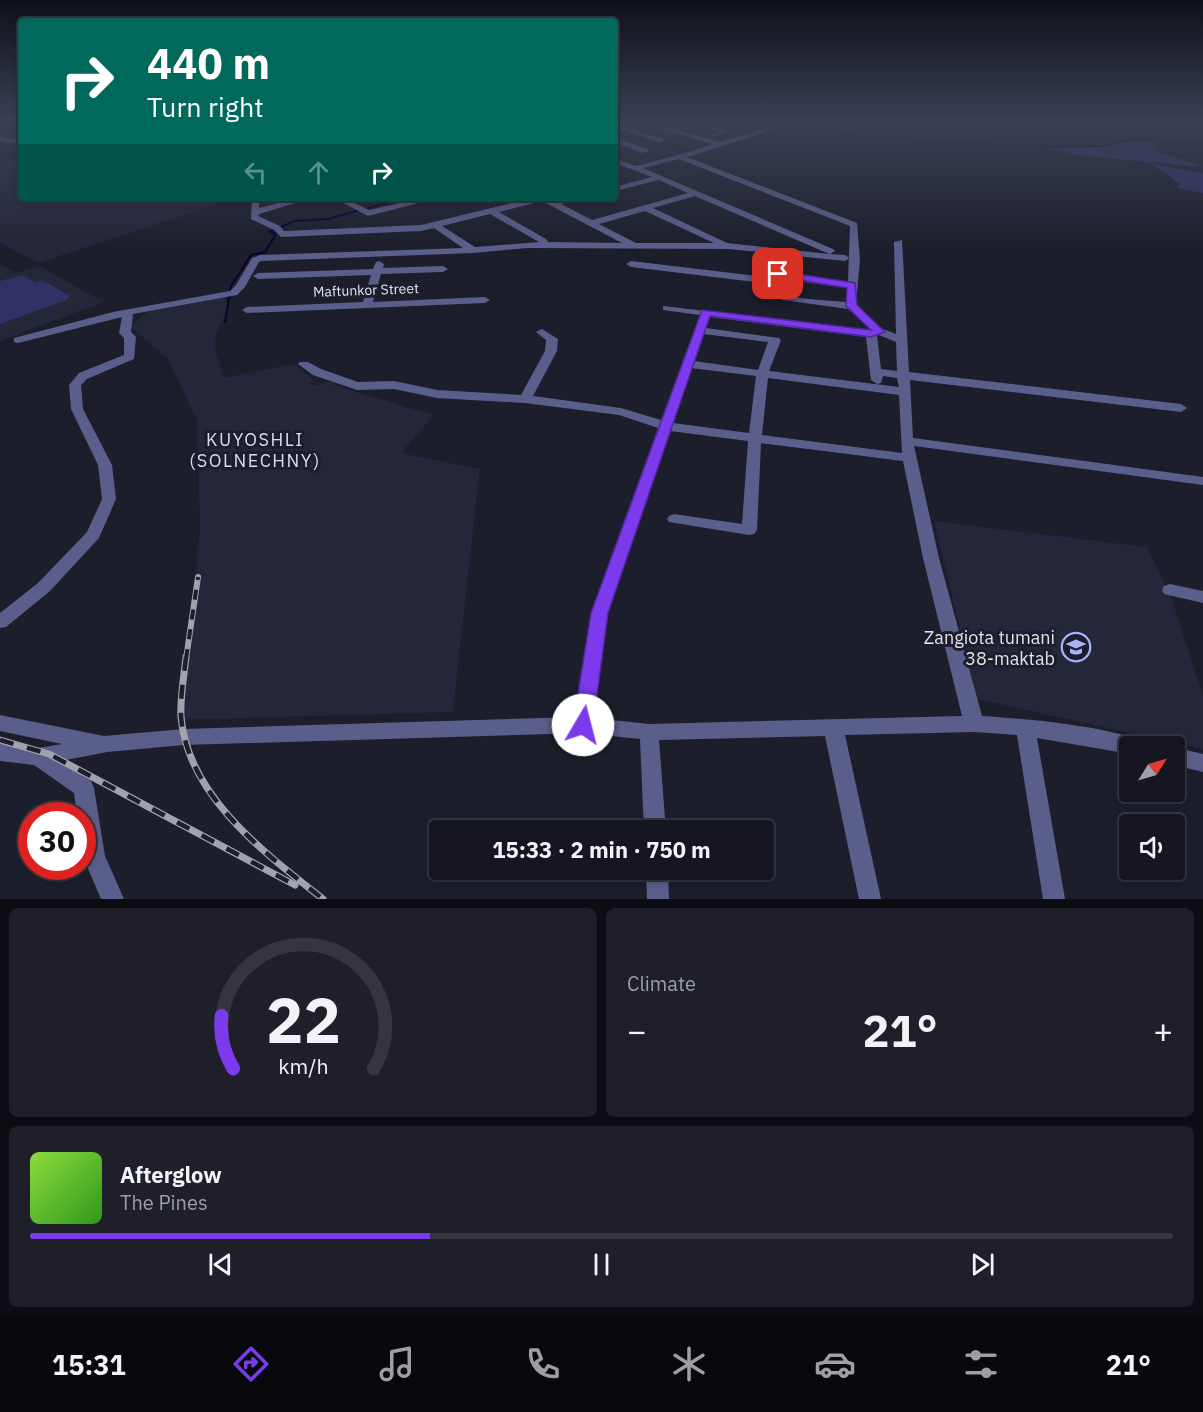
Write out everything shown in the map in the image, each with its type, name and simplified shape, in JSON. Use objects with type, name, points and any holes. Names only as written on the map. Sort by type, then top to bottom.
[{"type":"street","points":[[636,168],[657,163]]},
{"type":"street","points":[[696,163],[856,227],[850,258],[851,306]]},
{"type":"street","points":[[618,164],[636,168],[850,258]]},
{"type":"street","points":[[618,188],[659,178]]},
{"type":"street","points":[[592,223],[694,194]]},
{"type":"street","points":[[256,201],[254,217],[277,228],[275,246]]},
{"type":"street","points":[[255,212],[297,201]]},
{"type":"street","points":[[344,201],[368,213],[410,201]]},
{"type":"street","points":[[18,340],[102,317],[233,293],[240,287],[255,260],[275,246],[421,228],[523,201]]},
{"type":"street","points":[[550,201],[634,246]]},
{"type":"street","points":[[554,203],[563,201]]},
{"type":"street","points":[[646,208],[728,246]]},
{"type":"street","points":[[492,211],[543,241],[544,245]]},
{"type":"street","points":[[435,225],[473,250]]},
{"type":"street","points":[[899,242],[901,340],[909,458],[944,610],[974,724]]},
{"type":"street","points":[[275,246],[382,254],[544,245],[728,246],[850,258]]},
{"type":"street","points":[[783,251],[779,276],[852,286]]},
{"type":"street","points":[[367,305],[382,254]]},
{"type":"street","points":[[631,264],[757,279],[768,285],[769,291],[787,298],[851,306],[875,333],[878,388]]},
{"type":"street","points":[[258,276],[442,269]]},
{"type":"street","name":"Maftunkor Street","points":[[247,310],[485,300]]},
{"type":"street","points":[[667,308],[875,333],[901,340]]},
{"type":"street","points":[[0,622],[44,587],[94,534],[110,499],[105,465],[77,409],[75,386],[83,376],[130,357],[129,338],[125,333],[128,313]]},
{"type":"street","points":[[583,725],[599,613],[706,313]]},
{"type":"street","points":[[674,519],[749,530],[754,437],[762,375],[775,340],[700,330]]},
{"type":"street","points":[[525,399],[551,351],[552,339],[542,332]]},
{"type":"street","points":[[304,364],[317,372],[357,386],[394,385],[437,394],[525,399],[621,412],[665,426],[909,458]]},
{"type":"street","points":[[687,364],[906,392]]},
{"type":"street","points":[[876,372],[1181,408]]},
{"type":"street","points":[[908,441],[1203,481]]},
{"type":"street","points":[[1170,590],[1203,597]]},
{"type":"street","points":[[0,723],[107,744]]},
{"type":"street","points":[[0,752],[38,756],[107,744],[184,737],[583,725],[649,732],[974,724],[1025,727],[1079,734],[1119,743]]},
{"type":"street","points":[[833,727],[870,899]]},
{"type":"street","points":[[1025,727],[1054,899]]},
{"type":"street","points":[[649,732],[654,820]]},
{"type":"street","points":[[38,756],[84,788],[94,857],[113,899]]},
{"type":"street","points":[[1185,759],[1203,763]]},
{"type":"street","points":[[657,880],[658,899]]},
{"type":"shaded area","points":[[0,163],[18,163],[18,201],[227,201],[38,263],[0,243]]},
{"type":"shaded area","points":[[1165,163],[1195,163],[1202,165],[1188,166]]},
{"type":"shaded area","points":[[1152,164],[1203,173],[1203,193],[1176,188],[1180,184]]},
{"type":"shaded area","points":[[0,264],[16,273],[40,266],[104,302],[0,341]]},
{"type":"shaded area","points":[[22,275],[35,282],[42,280],[70,296],[67,300],[0,324],[0,281]]},
{"type":"shaded area","points":[[226,296],[227,312],[216,333],[215,347],[224,378],[294,364],[314,381],[310,382],[313,386],[332,381],[336,386],[434,415],[401,453],[480,469],[453,712],[175,720],[191,620],[200,528],[197,420],[168,359],[131,327],[150,309]]},
{"type":"shaded area","name":"Zangiota tumani 38-maktab","points":[[934,521],[1147,547],[1171,597],[1203,696],[1203,749],[1185,745],[1185,736],[1144,736],[977,699]]},
{"type":"waterway","points":[[638,165],[647,163]]},
{"type":"waterway","points":[[358,211],[393,201]]},
{"type":"waterway","points":[[225,322],[231,286],[251,255],[265,252],[276,234],[269,232],[295,221],[329,219],[363,209]]},
{"type":"railway","points":[[186,659],[198,577]]},
{"type":"railway","points":[[186,657],[181,716],[186,745],[198,772],[233,821],[278,863],[323,899]]},
{"type":"railway","points":[[0,740],[49,754],[295,885]]},
{"type":"place","name":"Zangiota tumani 38-maktab","points":[[1076,647]]},
{"type":"district","name":"KUYOSHLI (SOLNECHNY)","points":[[255,449]]},
{"type":"route","points":[[583,725],[599,613],[706,313],[871,334],[879,332],[851,306],[852,286],[779,276],[778,274]]}]
